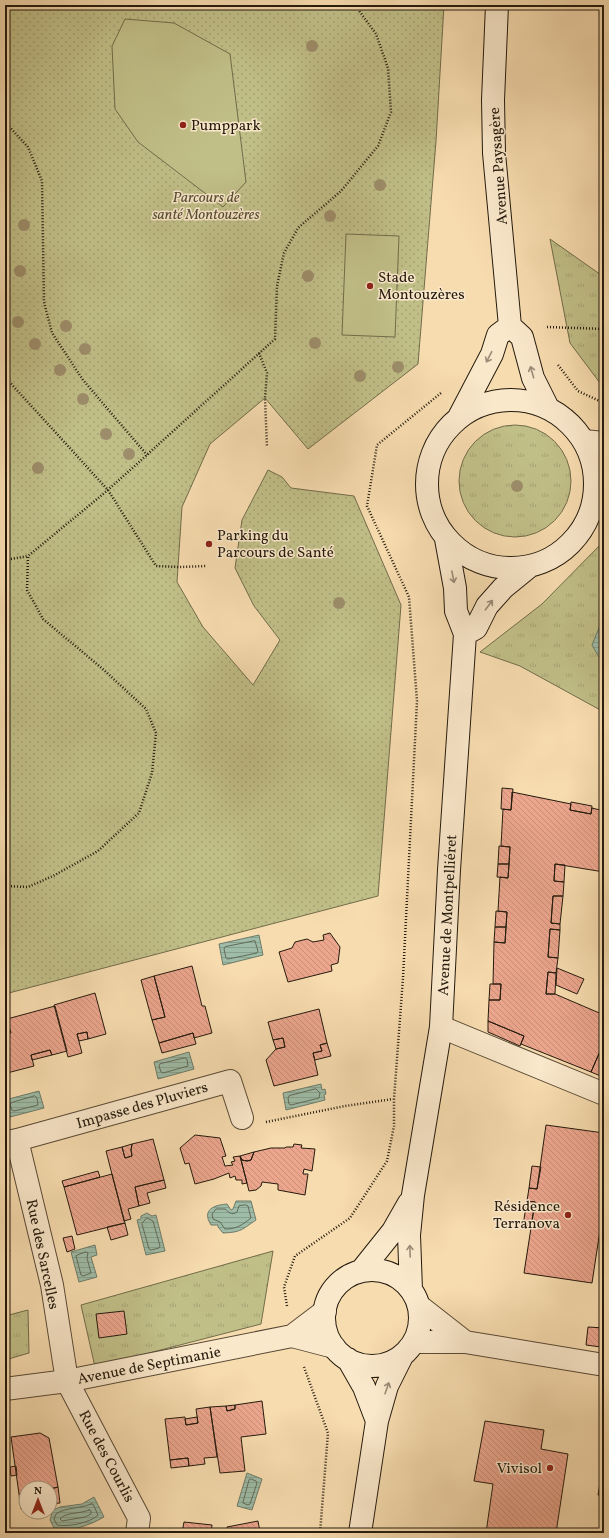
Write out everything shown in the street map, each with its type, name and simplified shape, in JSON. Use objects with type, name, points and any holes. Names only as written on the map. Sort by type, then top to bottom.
[{"type":"street","name":"Avenue Paysagère","points":[[497,5],[493,100],[494,153],[510,326]]},
{"type":"street","points":[[459,417],[492,354],[498,335],[510,326],[522,337],[533,378],[548,408]]},
{"type":"street","points":[[502,400],[526,400],[548,408],[562,416],[594,442],[593,463],[598,504],[583,529],[569,546],[551,558],[530,566],[507,568],[484,564],[464,554],[446,539],[434,519],[427,498],[427,475],[432,452],[443,433],[459,417],[480,405],[502,400]]},
{"type":"street","name":"Avenue de Montpelliéret","points":[[415,1298],[409,1235],[413,1195],[441,1027],[449,870],[465,634],[456,611],[456,588],[446,539]]},
{"type":"street","points":[[465,634],[476,628],[487,606],[503,588],[530,566]]},
{"type":"street","points":[[441,1027],[604,1094]]},
{"type":"street","name":"Impasse des Pluviers","points":[[11,1141],[230,1081],[242,1118]]},
{"type":"street","name":"Rue des Sarcelles","points":[[11,1141],[52,1285],[67,1382]]},
{"type":"street","name":"Avenue de Montpelliéret","points":[[361,1271],[393,1231],[413,1195]]},
{"type":"street","points":[[377,1421],[364,1387],[328,1336],[325,1324],[325,1311],[328,1298],[336,1286],[347,1276],[361,1271],[375,1270],[389,1273],[401,1279],[415,1298],[465,1342]]},
{"type":"street","points":[[360,1533],[377,1421],[386,1386],[419,1331],[420,1318],[415,1298]]},
{"type":"street","name":"Avenue de Septimanie","points":[[5,1389],[67,1382],[292,1336],[325,1311]]},
{"type":"street","name":"Avenue de Septimanie","points":[[292,1336],[341,1353]]},
{"type":"street","points":[[341,1353],[361,1365],[375,1366],[389,1363],[408,1349],[465,1342],[604,1365]]},
{"type":"street","name":"Rue des Courlis","points":[[67,1382],[139,1518],[137,1533]]},
{"type":"path","points":[[5,560],[28,556],[108,490],[275,339],[277,286],[284,253],[298,228],[341,191],[378,146],[391,112],[388,68],[376,34],[354,5]]},
{"type":"path","points":[[5,122],[28,147],[42,182],[44,302],[52,333],[83,380],[147,455]]},
{"type":"path","points":[[510,326],[534,325],[543,327],[604,329]]},
{"type":"path","points":[[260,353],[267,373],[265,398],[267,447]]},
{"type":"path","points":[[557,360],[559,367],[578,391],[604,402]]},
{"type":"path","points":[[5,377],[108,490],[156,566],[207,566]]},
{"type":"path","points":[[320,1533],[328,1434],[292,1336],[284,1287],[295,1256],[350,1218],[386,1161],[394,1126],[394,1099],[403,978],[417,701],[409,597],[367,506],[377,445],[442,392]]},
{"type":"path","points":[[5,886],[28,887],[53,876],[98,852],[139,813],[152,773],[156,733],[146,709],[104,670],[43,619],[27,590],[28,556]]},
{"type":"path","points":[[242,1118],[267,1122],[345,1106],[394,1099]]},
{"type":"green space","name":"Parcours de santé Montouzères","points":[[5,5],[444,5],[436,141],[418,364],[308,449],[265,398],[210,444],[182,507],[177,582],[203,627],[253,685],[280,640],[254,606],[235,568],[242,520],[268,470],[282,477],[291,488],[354,496],[401,605],[378,896],[5,994]]},
{"type":"green space","name":"Pumppark","points":[[125,19],[174,23],[230,54],[246,182],[223,207],[138,142],[115,109],[112,46]]},
{"type":"green space","name":"Stade Montouzères","points":[[346,234],[399,236],[395,337],[342,335]]},
{"type":"green space","points":[[550,239],[604,277],[604,385],[600,383],[570,343]]},
{"type":"green space","points":[[515,425],[526,426],[536,430],[546,435],[554,442],[561,450],[566,460],[570,470],[570,492],[566,502],[561,512],[554,520],[546,527],[536,532],[526,536],[515,537],[504,536],[494,532],[484,527],[476,520],[469,512],[464,502],[460,492],[459,481],[460,470],[464,460],[469,450],[476,442],[484,435],[494,430],[504,426]]},
{"type":"green space","points":[[604,541],[604,712],[520,666],[480,652],[542,604]]},
{"type":"green space","points":[[273,1251],[261,1324],[95,1367],[81,1305]]},
{"type":"green space","points":[[28,1310],[29,1353],[5,1360],[5,1316]]},
{"type":"water","points":[[604,616],[604,666],[592,645]]},
{"type":"water","points":[[259,935],[263,955],[223,965],[219,944]]},
{"type":"water","points":[[189,1052],[194,1069],[158,1079],[154,1062]]},
{"type":"water","points":[[321,1084],[322,1090],[325,1089],[325,1100],[286,1110],[283,1093]]},
{"type":"water","points":[[39,1091],[44,1108],[10,1117],[5,1100]]},
{"type":"water","points":[[236,1201],[251,1201],[256,1220],[241,1230],[229,1233],[223,1233],[218,1225],[211,1225],[208,1220],[208,1215],[211,1209],[218,1205],[227,1204],[231,1210],[233,1209]]},
{"type":"water","points":[[147,1213],[152,1216],[156,1215],[165,1251],[146,1255],[137,1220],[141,1219],[141,1216]]},
{"type":"water","points":[[95,1245],[97,1255],[91,1257],[97,1277],[79,1282],[71,1252]]},
{"type":"water","points":[[247,1473],[262,1479],[252,1510],[237,1506]]},
{"type":"water","points":[[94,1497],[104,1517],[93,1523],[73,1529],[60,1530],[54,1528],[50,1520],[58,1520],[58,1508],[82,1504]]},
{"type":"building","points":[[502,788],[513,789],[511,810],[501,809]]},
{"type":"building","points":[[512,792],[571,804],[570,810],[591,814],[592,808],[604,811],[604,872],[555,864],[554,881],[564,882],[563,896],[553,896],[551,923],[560,924],[560,930],[550,929],[548,957],[558,958],[556,973],[548,972],[546,994],[555,994],[604,1015],[604,1050],[601,1049],[591,1072],[521,1044],[524,1036],[488,1021],[489,1000],[500,1000],[501,984],[493,984],[494,942],[505,943],[507,912],[498,911],[500,877],[508,878],[510,847],[501,846],[503,809],[511,810]]},
{"type":"building","points":[[571,802],[592,806],[591,814],[570,810]]},
{"type":"building","points":[[499,846],[510,847],[509,864],[498,864]]},
{"type":"building","points":[[498,864],[509,864],[508,878],[497,877]]},
{"type":"building","points":[[555,864],[565,865],[564,882],[554,881]]},
{"type":"building","points":[[553,896],[563,896],[560,924],[551,923]]},
{"type":"building","points":[[496,911],[507,912],[506,927],[495,927]]},
{"type":"building","points":[[495,927],[506,927],[505,943],[494,942]]},
{"type":"building","points":[[550,929],[560,930],[558,958],[548,957]]},
{"type":"building","points":[[330,933],[340,947],[338,963],[331,965],[332,971],[288,982],[279,952],[292,948],[295,942],[307,939],[313,942],[324,940],[323,935]]},
{"type":"building","points":[[192,966],[202,1006],[205,1006],[212,1033],[194,1038],[193,1033],[159,1043],[152,1020],[165,1017],[154,976]]},
{"type":"building","points":[[557,968],[584,979],[577,994],[556,985]]},
{"type":"building","points":[[548,972],[556,973],[555,994],[546,994]]},
{"type":"building","points":[[154,976],[165,1017],[152,1020],[141,980]]},
{"type":"building","points":[[490,984],[501,984],[500,1000],[489,1000]]},
{"type":"building","points":[[95,993],[106,1034],[88,1039],[87,1032],[77,1034],[82,1053],[68,1057],[54,1005]]},
{"type":"building","points":[[55,1006],[67,1051],[52,1055],[50,1050],[31,1055],[34,1066],[7,1073],[5,1067],[5,1035],[11,1033],[7,1019]]},
{"type":"building","points":[[319,1009],[327,1043],[320,1045],[322,1051],[313,1053],[318,1075],[274,1086],[266,1060],[276,1049],[285,1047],[283,1038],[273,1040],[268,1022]]},
{"type":"building","points":[[488,1021],[524,1036],[520,1046],[488,1032]]},
{"type":"building","points":[[87,1032],[88,1039],[79,1041],[77,1034]]},
{"type":"building","points":[[193,1033],[196,1044],[162,1053],[159,1043]]},
{"type":"building","points":[[283,1038],[285,1047],[276,1049],[273,1040]]},
{"type":"building","points":[[327,1043],[331,1056],[315,1060],[313,1053],[322,1051],[320,1045]]},
{"type":"building","points":[[601,1049],[604,1050],[603,1077],[591,1072]]},
{"type":"building","points":[[50,1050],[52,1055],[32,1060],[31,1055]]},
{"type":"building","name":"Résidence Terranova","points":[[546,1125],[604,1133],[604,1204],[592,1283],[524,1273],[535,1202],[527,1201],[529,1188],[537,1189]]},
{"type":"building","points":[[195,1135],[220,1138],[226,1156],[222,1157],[225,1166],[233,1165],[231,1162],[235,1161],[233,1157],[240,1156],[247,1183],[242,1184],[242,1180],[236,1180],[235,1176],[230,1178],[229,1173],[195,1184],[189,1163],[185,1164],[180,1148]]},
{"type":"building","points":[[153,1139],[164,1180],[135,1187],[139,1206],[128,1209],[131,1219],[124,1221],[106,1151],[122,1147],[125,1158],[132,1156],[132,1144]]},
{"type":"building","points":[[132,1144],[132,1156],[125,1158],[122,1147]]},
{"type":"building","points":[[294,1144],[302,1145],[301,1148],[315,1149],[312,1171],[304,1169],[303,1174],[308,1174],[305,1195],[278,1190],[278,1184],[262,1182],[261,1186],[256,1190],[249,1191],[240,1156],[242,1160],[247,1161],[251,1160],[254,1152],[271,1148],[293,1147]]},
{"type":"building","points":[[254,1152],[251,1160],[242,1160],[240,1156]]},
{"type":"building","points":[[532,1166],[541,1167],[537,1189],[529,1188]]},
{"type":"building","points":[[98,1171],[100,1177],[64,1187],[62,1181]]},
{"type":"building","points":[[112,1174],[125,1223],[77,1235],[64,1187]]},
{"type":"building","points":[[164,1180],[166,1188],[147,1193],[150,1203],[139,1206],[135,1187]]},
{"type":"building","points":[[527,1201],[535,1202],[531,1226],[523,1225]]},
{"type":"building","points":[[125,1223],[128,1235],[111,1240],[107,1227]]},
{"type":"building","points":[[5,1235],[10,1251],[5,1252]]},
{"type":"building","points":[[72,1236],[75,1249],[67,1252],[63,1238]]},
{"type":"building","points":[[124,1311],[127,1334],[99,1338],[96,1314]]},
{"type":"building","points":[[588,1327],[604,1328],[601,1347],[586,1345]]},
{"type":"building","points":[[262,1401],[266,1434],[241,1437],[245,1471],[220,1473],[210,1407],[226,1406],[227,1411],[235,1409],[235,1405]]},
{"type":"building","points":[[235,1405],[235,1409],[227,1411],[226,1406]]},
{"type":"building","points":[[210,1407],[217,1457],[204,1458],[205,1464],[189,1466],[188,1458],[170,1460],[165,1419],[185,1417],[186,1425],[198,1423],[196,1409]]},
{"type":"building","points":[[197,1417],[198,1423],[186,1425],[185,1419]]},
{"type":"building","points":[[485,1421],[544,1430],[541,1449],[568,1454],[556,1533],[486,1533],[493,1484],[474,1481]]},
{"type":"building","points":[[40,1433],[49,1438],[57,1480],[18,1480],[18,1487],[11,1437]]},
{"type":"building","points":[[188,1458],[189,1466],[171,1468],[170,1460]]},
{"type":"building","points":[[604,1459],[604,1496],[598,1495]]},
{"type":"building","points":[[16,1466],[17,1475],[11,1476],[10,1467]]},
{"type":"building","points":[[58,1487],[60,1503],[58,1503]]},
{"type":"building","points":[[258,1521],[260,1532],[228,1533],[227,1527]]},
{"type":"building","points":[[184,1522],[212,1525],[211,1533],[182,1533]]},
{"type":"place","name":"Pumppark","points":[[183,125]]},
{"type":"place","name":"Stade Montouzères","points":[[370,286]]},
{"type":"place","name":"Parking du Parcours de Santé","points":[[209,544]]},
{"type":"place","name":"Résidence Terranova","points":[[568,1215]]},
{"type":"place","name":"Vivisol","points":[[550,1468]]}]
